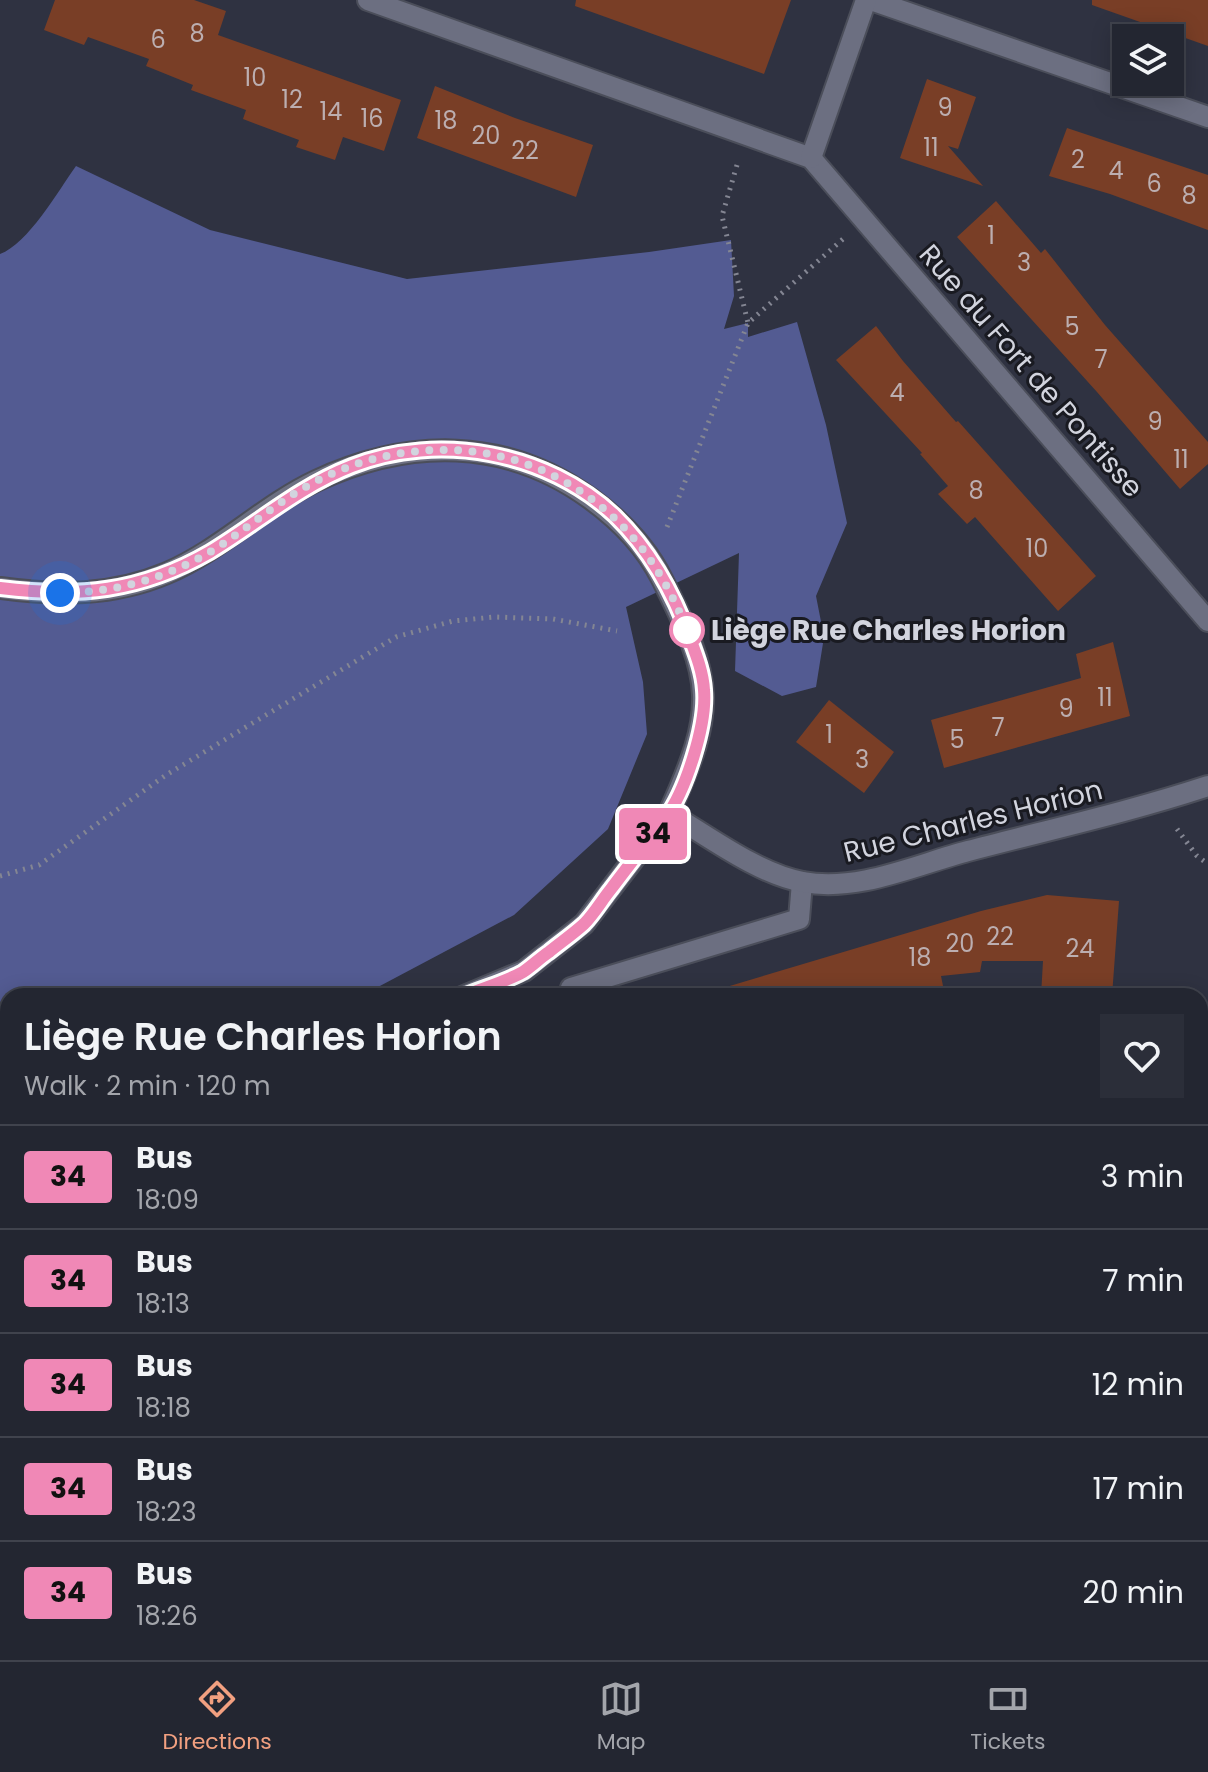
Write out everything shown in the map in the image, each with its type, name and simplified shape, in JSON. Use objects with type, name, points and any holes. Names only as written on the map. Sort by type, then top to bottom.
[{"type":"street","points":[[368,0],[811,158],[869,0],[1208,117]]},
{"type":"street","name":"Rue du Fort de Pontisse","points":[[811,158],[1208,621]]},
{"type":"street","points":[[0,588],[82,593],[123,588],[166,574],[210,552],[312,483],[355,464],[401,453],[443,449],[489,453],[534,465],[615,516],[653,561],[687,628],[700,666],[705,691],[703,717],[692,762],[669,813],[584,924],[524,971],[483,988]]},
{"type":"street","name":"Rue Charles Horion","points":[[669,813],[762,868],[802,882],[848,885],[1156,803],[1208,786]]},
{"type":"street","points":[[571,988],[799,919],[802,882]]},
{"type":"path","points":[[746,135],[722,216],[748,323]]},
{"type":"path","points":[[653,561],[748,323],[864,220]]},
{"type":"path","points":[[0,876],[39,865],[166,775],[396,637],[453,621],[495,617],[553,619],[617,631]]},
{"type":"path","points":[[1156,803],[1197,856],[1208,864]]},
{"type":"shaded area","points":[[76,166],[210,230],[407,279],[731,240],[734,296],[724,329],[748,323],[748,337],[797,322],[826,425],[847,523],[816,596],[824,637],[816,687],[782,696],[735,671],[739,553],[626,607],[643,682],[647,734],[608,829],[514,915],[376,988],[0,988],[0,254],[21,240]]},
{"type":"building","points":[[55,0],[194,0],[226,11],[218,35],[401,100],[384,151],[343,137],[335,160],[296,147],[299,140],[243,119],[246,110],[191,90],[193,85],[146,66],[149,59],[88,37],[84,45],[44,30]]},
{"type":"building","points":[[576,0],[791,0],[764,74],[575,6]]},
{"type":"building","points":[[1092,0],[1208,0],[1208,46],[1184,38],[1184,24],[1146,24],[1092,5]]},
{"type":"building","points":[[927,79],[976,97],[958,149],[948,146],[983,186],[900,158]]},
{"type":"building","points":[[435,86],[593,145],[576,197],[417,138]]},
{"type":"building","points":[[1067,128],[1208,175],[1208,230],[1110,194],[1049,176]]},
{"type":"building","points":[[996,201],[1041,253],[1045,249],[1105,325],[1208,442],[1208,464],[1180,489],[957,237]]},
{"type":"building","points":[[876,326],[956,422],[1096,576],[1058,611],[975,517],[967,524],[938,494],[948,486],[922,453],[836,360]]},
{"type":"building","points":[[1113,642],[1130,716],[944,768],[931,720],[1081,678],[1076,654]]},
{"type":"building","points":[[829,700],[894,752],[864,793],[796,742]]},
{"type":"building","points":[[1047,895],[1119,901],[1113,988],[1041,988],[1043,961],[982,961],[980,972],[941,976],[943,988],[723,988],[981,911]]},
{"type":"bus line","name":"34","points":[[0,588],[38,593],[82,593],[123,588],[166,574],[210,552],[312,483],[355,464],[401,453],[443,449],[489,453],[534,465],[576,488],[615,516],[653,561],[687,628],[700,666],[705,691],[703,717],[692,762],[669,813],[584,924],[524,971],[483,988]]},
{"type":"place","name":"Liège Rue Charles Horion","points":[[687,630]]},
{"type":"route","points":[[60,593],[123,588],[166,574],[210,552],[312,483],[355,464],[401,453],[443,449],[489,453],[534,465],[576,488],[615,516],[653,561],[687,630]]}]
